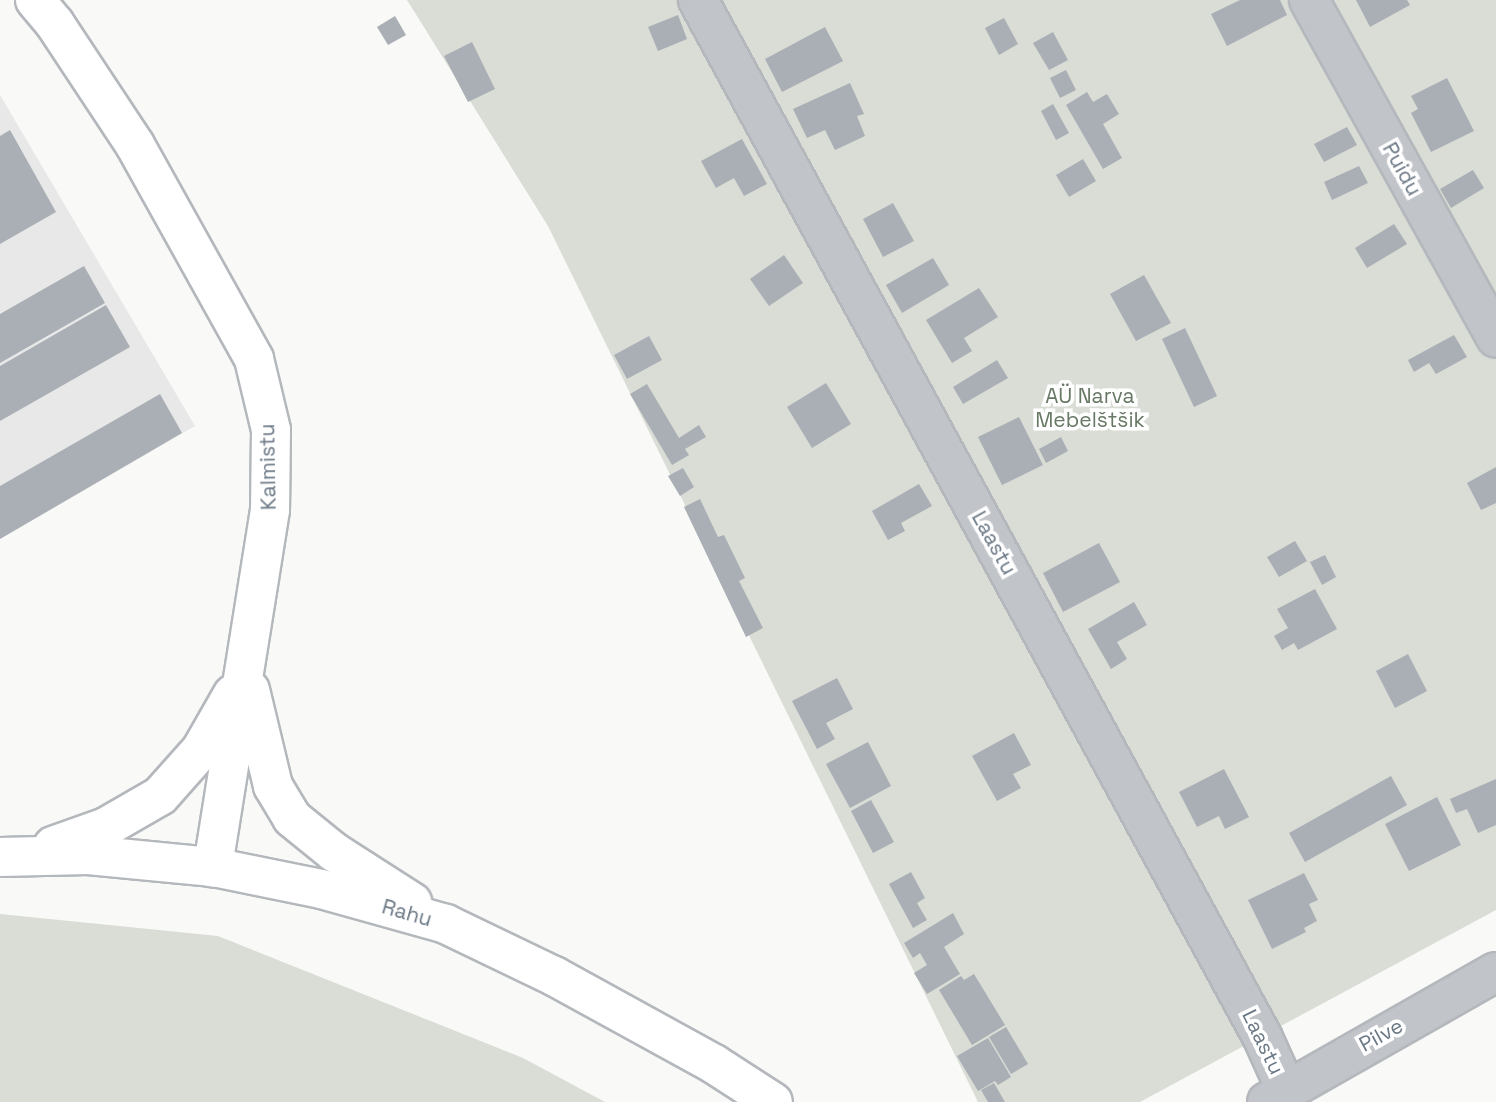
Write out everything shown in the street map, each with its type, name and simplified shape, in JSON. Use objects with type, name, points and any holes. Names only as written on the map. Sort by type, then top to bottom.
[{"type":"main road","name":"Kalmistu","points":[[35,0],[55,24],[135,145],[254,359],[271,429],[270,510],[213,867]]},
{"type":"main road","points":[[14,856],[106,827],[160,796],[201,750],[246,671]]},
{"type":"main road","points":[[246,671],[273,786],[292,818],[334,852],[446,924]]},
{"type":"main road","name":"Rahu","points":[[14,856],[88,855],[213,867],[321,889],[446,924],[554,976],[714,1065],[773,1102]]},
{"type":"street","name":"Laastu","points":[[698,0],[1262,1036],[1276,1095]]},
{"type":"street","name":"Puidu","points":[[1309,0],[1496,338]]},
{"type":"street","name":"Pilve","points":[[1276,1095],[1496,972]]},
{"type":"shaded area","points":[[0,95],[195,426],[0,539]]},
{"type":"green space","name":"AÜ Narva Mebelštšik","points":[[407,0],[1496,0],[1496,910],[1140,1102],[978,1102],[548,226]]},
{"type":"green space","points":[[0,914],[218,936],[523,1058],[605,1102],[0,1102]]},
{"type":"building","points":[[1240,0],[1280,0],[1287,15],[1227,46],[1211,14]]},
{"type":"building","points":[[1356,0],[1407,0],[1410,5],[1370,27]]},
{"type":"building","points":[[678,15],[687,39],[658,51],[648,27]]},
{"type":"building","points":[[395,16],[406,35],[388,45],[377,27]]},
{"type":"building","points":[[1004,18],[1018,44],[999,55],[985,28]]},
{"type":"building","points":[[825,27],[843,61],[782,92],[765,59]]},
{"type":"building","points":[[1053,32],[1068,60],[1049,70],[1033,43]]},
{"type":"building","points":[[472,42],[495,89],[468,102],[444,56]]},
{"type":"building","points":[[1066,70],[1076,90],[1060,98],[1050,78]]},
{"type":"building","points":[[1447,78],[1474,131],[1431,152],[1411,113],[1418,109],[1411,96]]},
{"type":"building","points":[[850,83],[864,114],[857,116],[865,136],[835,150],[825,130],[807,138],[793,109]]},
{"type":"building","points":[[1087,92],[1093,102],[1107,94],[1119,114],[1103,124],[1122,158],[1103,169],[1066,105]]},
{"type":"building","points":[[1053,104],[1069,133],[1056,140],[1041,111]]},
{"type":"building","points":[[1347,127],[1357,145],[1324,162],[1314,144]]},
{"type":"building","points":[[10,130],[56,212],[0,244],[0,136]]},
{"type":"building","points":[[742,139],[767,184],[744,196],[734,178],[716,188],[701,161]]},
{"type":"building","points":[[1083,159],[1096,181],[1069,197],[1056,175]]},
{"type":"building","points":[[1359,166],[1368,183],[1332,200],[1324,182]]},
{"type":"building","points":[[1473,170],[1484,188],[1451,208],[1440,189]]},
{"type":"building","points":[[893,203],[914,241],[883,257],[863,219]]},
{"type":"building","points":[[1394,224],[1407,244],[1367,268],[1355,248]]},
{"type":"building","points":[[784,255],[803,283],[769,306],[750,279]]},
{"type":"building","points":[[933,258],[949,285],[902,313],[886,285]]},
{"type":"building","points":[[84,266],[105,303],[0,363],[0,314]]},
{"type":"building","points":[[1144,275],[1171,323],[1136,341],[1110,294]]},
{"type":"building","points":[[979,288],[998,317],[964,338],[972,351],[952,363],[926,320]]},
{"type":"building","points":[[106,305],[130,347],[0,421],[0,366]]},
{"type":"building","points":[[1185,328],[1217,396],[1194,407],[1162,339]]},
{"type":"building","points":[[1454,335],[1467,357],[1436,374],[1429,363],[1414,372],[1408,360]]},
{"type":"building","points":[[649,336],[662,360],[627,379],[614,355]]},
{"type":"building","points":[[997,360],[1008,378],[963,404],[953,387]]},
{"type":"building","points":[[826,383],[851,424],[812,448],[787,407]]},
{"type":"building","points":[[647,384],[679,438],[699,425],[706,437],[685,449],[689,455],[672,465],[630,394]]},
{"type":"building","points":[[160,394],[182,433],[0,539],[0,486]]},
{"type":"building","points":[[1019,417],[1043,465],[1002,485],[978,437]]},
{"type":"building","points":[[1061,437],[1068,451],[1046,463],[1039,449]]},
{"type":"building","points":[[1496,467],[1496,503],[1481,510],[1467,483]]},
{"type":"building","points":[[683,468],[694,487],[680,496],[668,476]]},
{"type":"building","points":[[919,484],[932,506],[901,523],[905,531],[888,540],[872,511]]},
{"type":"building","points":[[700,499],[718,537],[724,535],[745,578],[739,581],[763,628],[746,637],[684,507]]},
{"type":"building","points":[[1295,541],[1307,561],[1279,577],[1267,557]]},
{"type":"building","points":[[1099,543],[1120,582],[1063,612],[1043,573]]},
{"type":"building","points":[[1325,555],[1336,577],[1322,585],[1310,562]]},
{"type":"building","points":[[1315,589],[1337,629],[1298,650],[1294,643],[1282,650],[1274,636],[1288,628],[1277,609]]},
{"type":"building","points":[[1134,602],[1147,625],[1117,642],[1127,659],[1111,669],[1088,629]]},
{"type":"building","points":[[1408,654],[1427,691],[1395,708],[1376,671]]},
{"type":"building","points":[[837,678],[853,709],[826,723],[835,739],[817,749],[792,701]]},
{"type":"building","points":[[1014,733],[1031,765],[1013,774],[1021,788],[997,801],[972,756]]},
{"type":"building","points":[[868,742],[891,786],[850,808],[826,764]]},
{"type":"building","points":[[1224,769],[1249,817],[1225,829],[1219,816],[1197,827],[1179,792]]},
{"type":"building","points":[[1391,776],[1407,805],[1305,862],[1289,833]]},
{"type":"building","points":[[1496,779],[1496,825],[1478,833],[1467,809],[1456,813],[1450,799]]},
{"type":"building","points":[[1437,797],[1461,845],[1409,871],[1385,824]]},
{"type":"building","points":[[871,800],[894,842],[873,853],[851,811]]},
{"type":"building","points":[[911,872],[925,898],[917,903],[927,920],[913,928],[889,884]]},
{"type":"building","points":[[1304,873],[1318,900],[1309,904],[1317,921],[1304,928],[1306,932],[1272,949],[1248,900]]},
{"type":"building","points":[[953,913],[964,934],[944,947],[960,974],[927,994],[914,973],[927,965],[920,953],[913,958],[904,943]]},
{"type":"building","points":[[974,974],[1005,1025],[972,1045],[939,990],[961,976],[964,980]]},
{"type":"building","points":[[1006,1027],[1028,1064],[1011,1074],[989,1037]]},
{"type":"building","points":[[988,1038],[1011,1077],[998,1085],[995,1081],[978,1091],[957,1056]]},
{"type":"building","points":[[994,1083],[1005,1102],[988,1102],[981,1090]]}]
